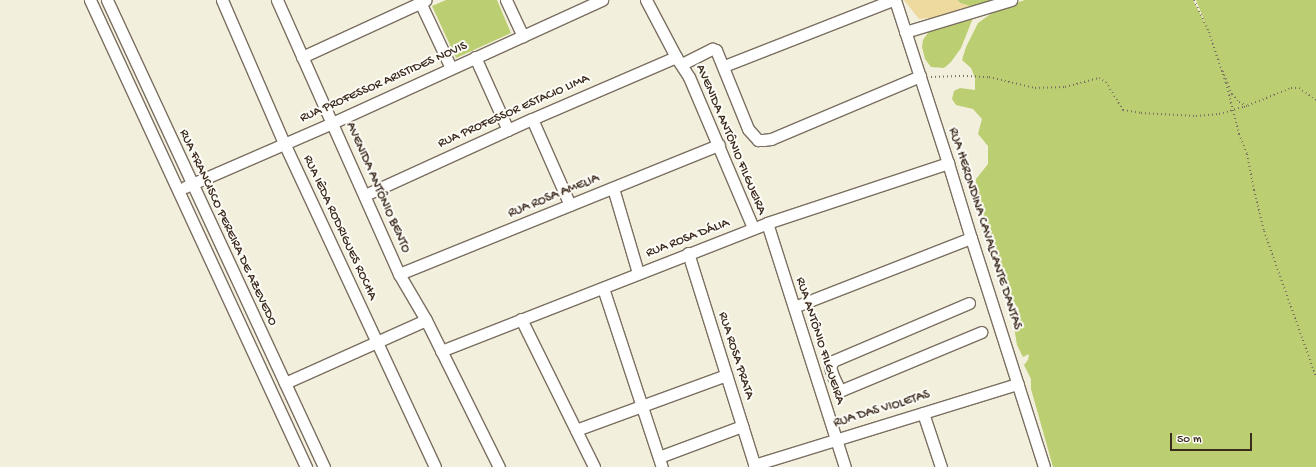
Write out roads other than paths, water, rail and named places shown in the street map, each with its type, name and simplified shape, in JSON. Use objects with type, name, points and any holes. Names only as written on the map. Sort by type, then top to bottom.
[{"type":"street","points":[[90,0],[306,467]]},
{"type":"street","name":"RUA FRANCISCO PEREIRA DE AZEVEDO","points":[[106,0],[324,467]]},
{"type":"street","name":"RUA IÊDA RODRIGUES ROCHA","points":[[222,0],[284,143],[435,467]]},
{"type":"street","name":"AVENIDA ANTÔNIO BENTO","points":[[277,0],[306,55]]},
{"type":"street","name":"AVENIDA ANTÔNIO BENTO","points":[[284,0],[306,55],[403,272],[499,467]]},
{"type":"street","points":[[506,0],[523,36]]},
{"type":"street","name":"RUA PROFESSOR ARISTIDES NOVIS","points":[[178,191],[602,0]]},
{"type":"street","name":"AVENIDA ANTÔNIO FILGUEIRA","points":[[646,0],[679,61],[719,145],[753,228]]},
{"type":"street","points":[[892,0],[724,66],[748,129],[758,140],[771,139],[920,76]]},
{"type":"street","name":"RUA HERONDINA CAVALCANTE DANTAS","points":[[895,0],[948,162],[970,238],[1044,467]]},
{"type":"street","points":[[906,32],[1011,0]]},
{"type":"street","points":[[306,55],[422,1],[451,68]]},
{"type":"street","name":"RUA PROFESSOR ESTACIO LIMA","points":[[368,193],[532,119],[679,61],[714,49],[724,66]]},
{"type":"street","points":[[475,57],[508,130]]},
{"type":"street","points":[[532,119],[570,205]]},
{"type":"street","name":"RUA ROSA AMELIA","points":[[403,272],[719,145]]},
{"type":"street","name":"RUA ROSA DÁLIA","points":[[441,351],[753,228],[948,162]]},
{"type":"street","points":[[613,188],[638,273]]},
{"type":"street","name":"RUA ANTÔNIO FILGUEIRA","points":[[767,223],[845,467]]},
{"type":"street","points":[[794,307],[970,238]]},
{"type":"street","name":"RUA ROSA PRATA","points":[[688,253],[755,466]]},
{"type":"street","points":[[604,288],[660,462],[742,426]]},
{"type":"street","points":[[969,303],[833,361],[830,367],[833,376],[839,389],[842,390],[981,332]]},
{"type":"street","points":[[285,383],[426,320]]},
{"type":"street","points":[[521,320],[594,467]]},
{"type":"street","points":[[576,430],[726,375]]},
{"type":"street","points":[[818,383],[833,376]]},
{"type":"street","name":"RUA DAS VIOLETAS","points":[[755,466],[836,439],[1018,384]]},
{"type":"street","points":[[923,413],[941,467]]}]
